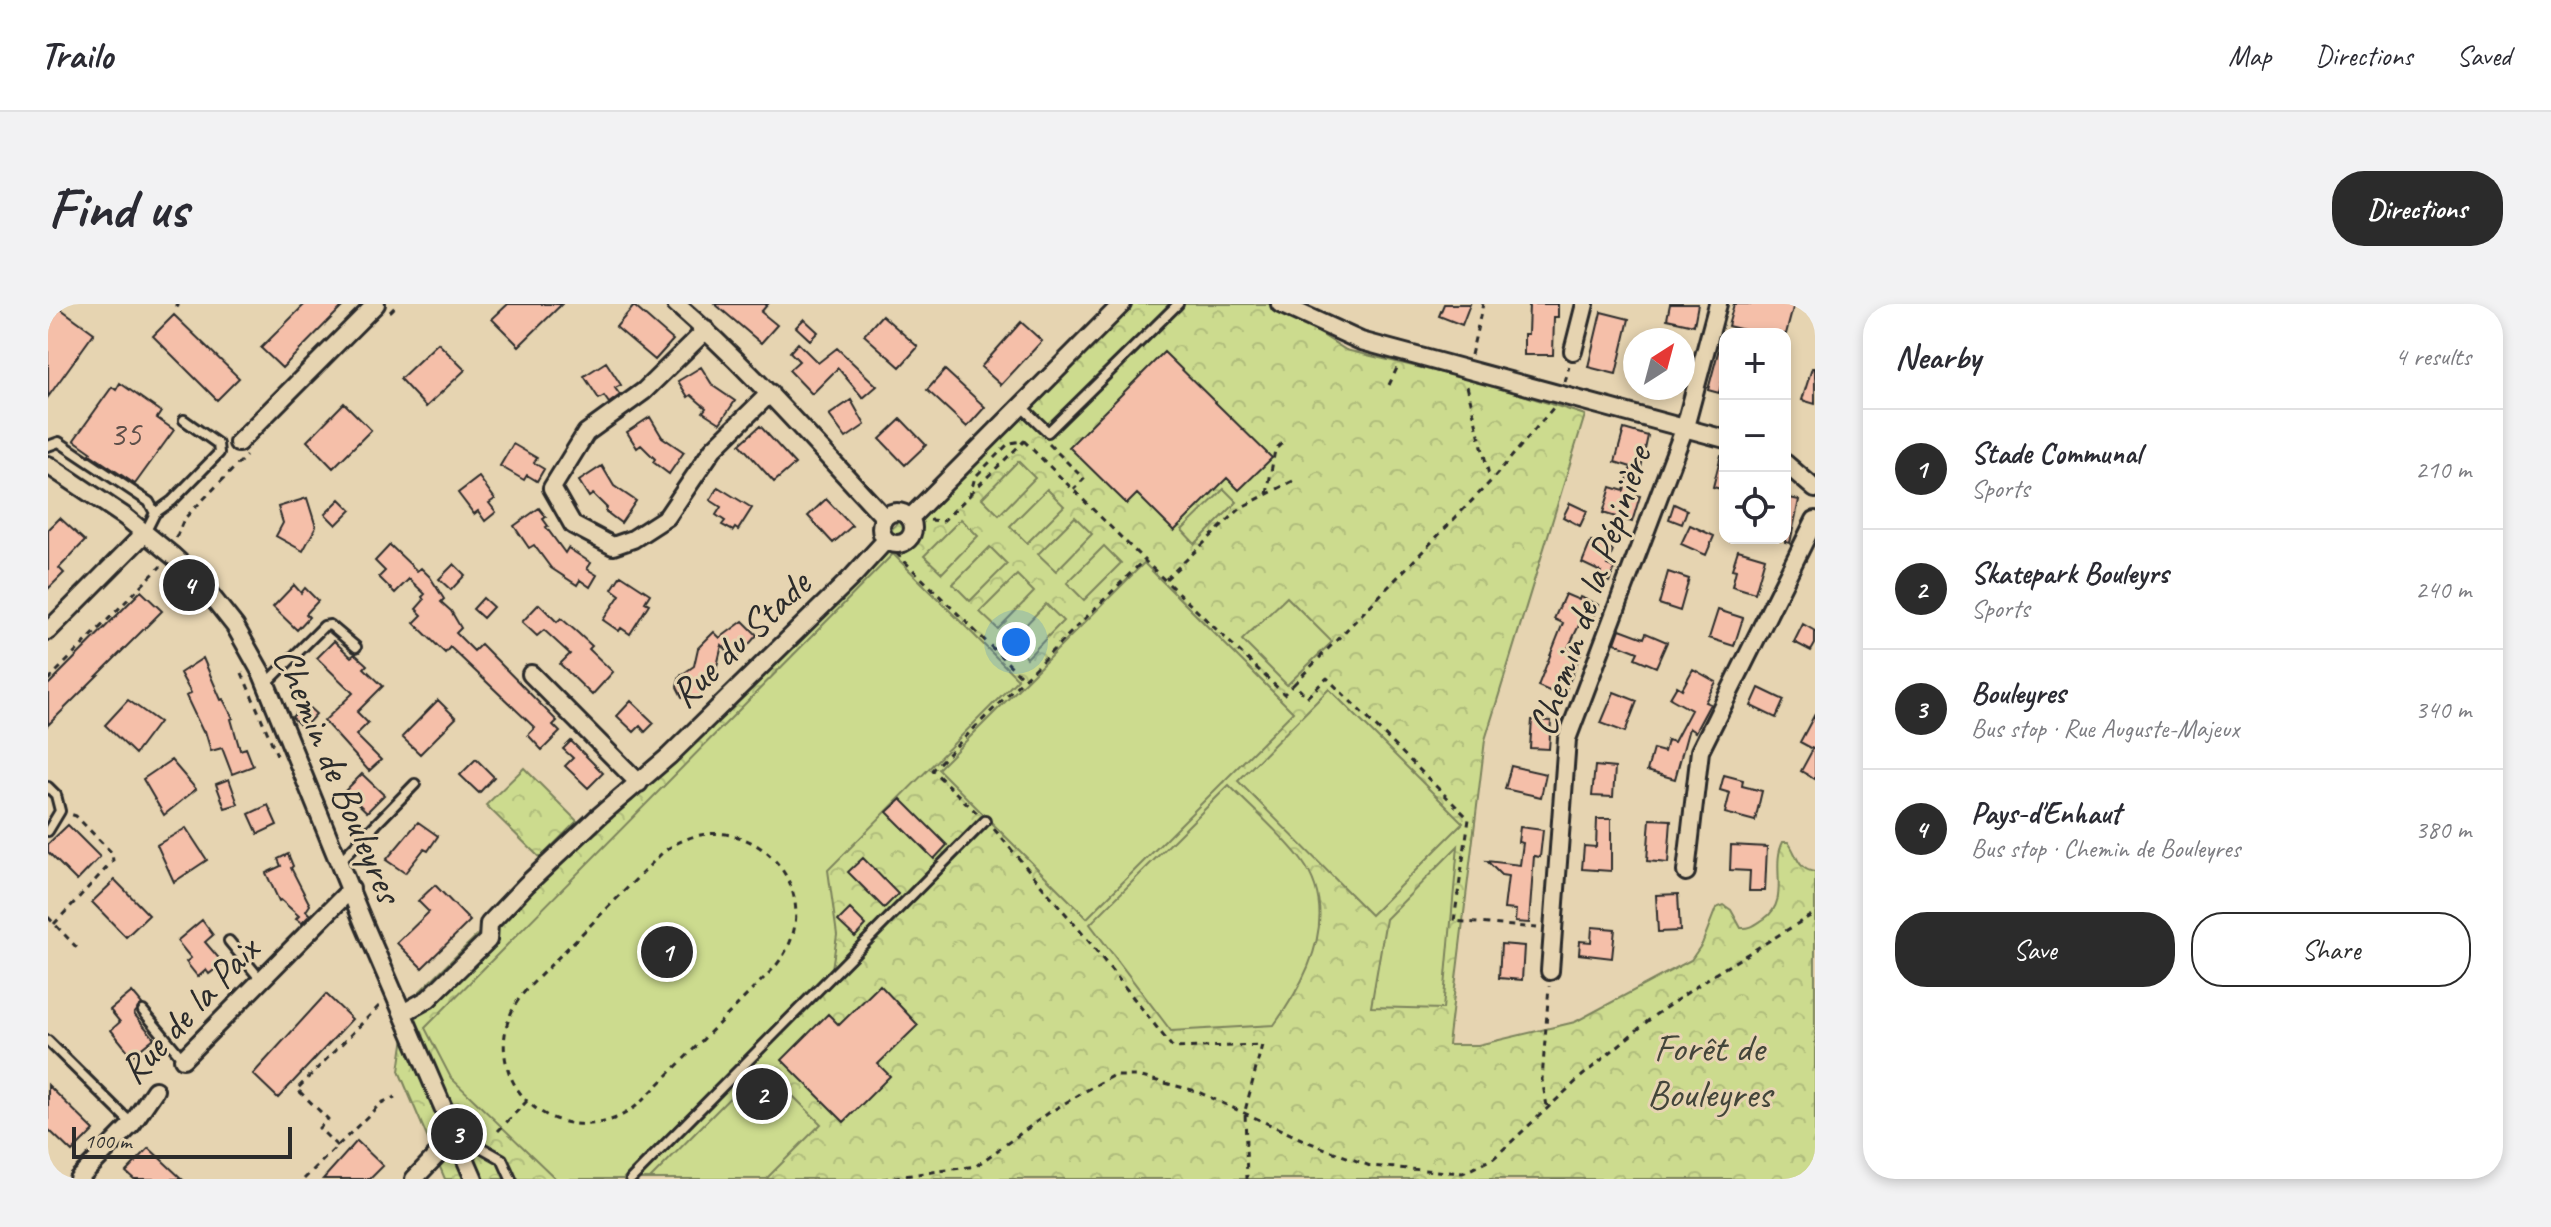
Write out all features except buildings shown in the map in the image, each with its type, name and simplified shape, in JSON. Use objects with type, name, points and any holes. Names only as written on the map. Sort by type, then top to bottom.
[{"type":"street","points":[[238,443],[376,304]]},
{"type":"street","points":[[676,304],[770,393],[884,517]]},
{"type":"street","name":"Rue du Stade","points":[[403,1013],[428,999],[488,940],[489,924],[527,884],[639,783],[838,591],[893,544],[906,542],[913,531],[910,518],[1122,304]]},
{"type":"street","name":"Chemin de la Pépinière","points":[[1280,304],[1361,341],[1467,369],[1564,388],[1719,437]]},
{"type":"street","points":[[1573,351],[1585,304]]},
{"type":"street","points":[[1685,427],[1718,304]]},
{"type":"street","points":[[706,330],[644,391],[586,433],[552,488],[573,525],[613,546],[633,539],[667,517],[713,449],[770,393]]},
{"type":"street","name":"Chemin de la Pépinière","points":[[1550,971],[1567,739],[1685,427]]},
{"type":"street","name":"Chemin de Bouleyres","points":[[48,465],[145,533],[197,578],[235,626],[266,684],[474,1179]]},
{"type":"street","points":[[1791,468],[1815,489]]},
{"type":"street","points":[[891,547],[880,526],[884,517],[900,512],[910,518]]},
{"type":"street","points":[[1686,872],[1700,751],[1815,520]]},
{"type":"street","points":[[48,631],[145,533]]},
{"type":"street","points":[[531,674],[639,783]]},
{"type":"street","name":"Rue de la Paix","points":[[183,1059],[351,889]]},
{"type":"street","name":"Rue de la Paix","points":[[78,1179],[132,1124],[155,1090]]},
{"type":"street","points":[[414,1179],[457,1134]]},
{"type":"lane","points":[[1022,407],[1048,432],[1178,304]]},
{"type":"lane","points":[[145,533],[155,513],[172,501],[219,453],[218,444],[184,420]]},
{"type":"lane","points":[[48,446],[59,442],[149,502],[155,513]]},
{"type":"lane","points":[[266,684],[324,626],[330,625],[356,647]]},
{"type":"lane","points":[[340,861],[415,784]]},
{"type":"lane","points":[[48,787],[56,795],[60,811],[48,831]]},
{"type":"lane","points":[[631,1179],[985,821]]},
{"type":"lane","points":[[229,941],[261,980]]},
{"type":"lane","points":[[143,1011],[183,1059]]},
{"type":"lane","points":[[48,1041],[132,1124]]},
{"type":"lane","points":[[457,1134],[502,1159],[511,1179]]},
{"type":"path","points":[[1483,304],[1466,381],[1491,481]]},
{"type":"path","points":[[1024,441],[1284,694],[1491,481],[1564,388]]},
{"type":"path","points":[[1048,432],[1043,438],[1084,479],[1074,489]]},
{"type":"path","points":[[970,495],[975,477],[995,456],[1009,443],[1024,441]]},
{"type":"path","points":[[930,520],[943,521],[1024,441]]},
{"type":"path","points":[[1267,494],[1275,450],[1284,441]]},
{"type":"path","points":[[1166,579],[1242,507],[1293,481]]},
{"type":"path","points":[[891,547],[1024,679]]},
{"type":"path","points":[[1144,560],[932,770],[1002,835],[1173,1048],[1262,1045],[1245,1111],[1247,1179]]},
{"type":"path","points":[[156,562],[169,574]]},
{"type":"path","points":[[48,680],[161,566]]},
{"type":"path","points":[[239,666],[277,754]]},
{"type":"path","points":[[1294,684],[1307,697],[1327,678],[1469,819],[1454,921],[1553,929]]},
{"type":"path","points":[[54,924],[113,861],[112,853],[76,816],[60,811]]},
{"type":"path","points":[[716,833],[747,839],[772,857],[786,874],[795,902],[794,927],[786,952],[773,969],[641,1102],[617,1118],[583,1125],[554,1119],[527,1101],[511,1077],[504,1053],[505,1033],[514,1006],[528,988],[655,860],[683,840],[716,833]]},
{"type":"path","points":[[882,1179],[976,1166],[1050,1112],[1112,1076],[1138,1076],[1196,1091],[1308,1142],[1370,1166],[1463,1173],[1494,1158],[1547,1107],[1655,1015],[1713,975],[1815,913]]},
{"type":"path","points":[[48,917],[79,950]]},
{"type":"path","points":[[1547,1107],[1542,1080],[1550,971]]},
{"type":"path","points":[[337,1146],[319,1128],[328,1119],[297,1089],[382,1003]]},
{"type":"path","points":[[304,1179],[381,1103],[395,1097]]},
{"type":"path","points":[[498,1131],[527,1101]]},
{"type":"path","points":[[48,1165],[58,1176]]},
{"type":"green space","name":"Forêt de Bouleyres","points":[[1121,304],[1274,304],[1346,350],[1489,384],[1585,415],[1485,740],[1448,1045],[1478,1045],[1575,1022],[1691,960],[1702,944],[1716,908],[1724,905],[1731,910],[1741,928],[1756,924],[1772,912],[1777,903],[1778,862],[1783,842],[1788,842],[1801,865],[1815,872],[1815,1179],[445,1179],[399,1071],[409,1002]]},
{"type":"green space","points":[[1018,461],[1035,478],[999,515],[982,498]]},
{"type":"green space","points":[[1047,489],[1064,506],[1027,543],[1010,526]]},
{"type":"green space","points":[[1224,489],[1237,502],[1195,544],[1182,530]]},
{"type":"green space","points":[[1075,517],[1092,534],[1056,571],[1038,554]]},
{"type":"green space","points":[[961,519],[978,536],[942,573],[924,556]]},
{"type":"green space","points":[[1104,546],[1121,563],[1084,600],[1067,583]]},
{"type":"green space","points":[[990,547],[1007,564],[970,601],[953,584]]},
{"type":"green space","points":[[893,554],[1018,679],[828,870],[837,935],[832,969],[623,1179],[556,1179],[451,1078],[425,1028]]},
{"type":"green space","points":[[1144,563],[1293,712],[1087,918],[938,769]]},
{"type":"green space","points":[[1017,575],[1034,592],[998,629],[980,612]]},
{"type":"green space","points":[[1287,597],[1332,642],[1287,685],[1242,640]]},
{"type":"green space","points":[[1046,604],[1063,621],[1027,658],[1010,641]]},
{"type":"green space","points":[[1329,689],[1463,823],[1371,915],[1238,781]]},
{"type":"green space","points":[[524,768],[577,821],[540,858],[486,805]]},
{"type":"green space","points":[[1229,785],[1302,861],[1319,903],[1315,946],[1298,988],[1274,1025],[1171,1031],[1090,924]]},
{"type":"green space","points":[[1458,846],[1443,1009],[1371,1007],[1386,919]]},
{"type":"green space","points":[[762,1065],[821,1124],[766,1179],[650,1179]]},
{"type":"place","name":"Pays-d'Enhaut","points":[[189,585]]},
{"type":"place","name":"Stade Communal","points":[[667,952]]},
{"type":"place","name":"Skatepark Bouleyrs","points":[[762,1094]]},
{"type":"place","name":"Bouleyres","points":[[457,1134]]}]
